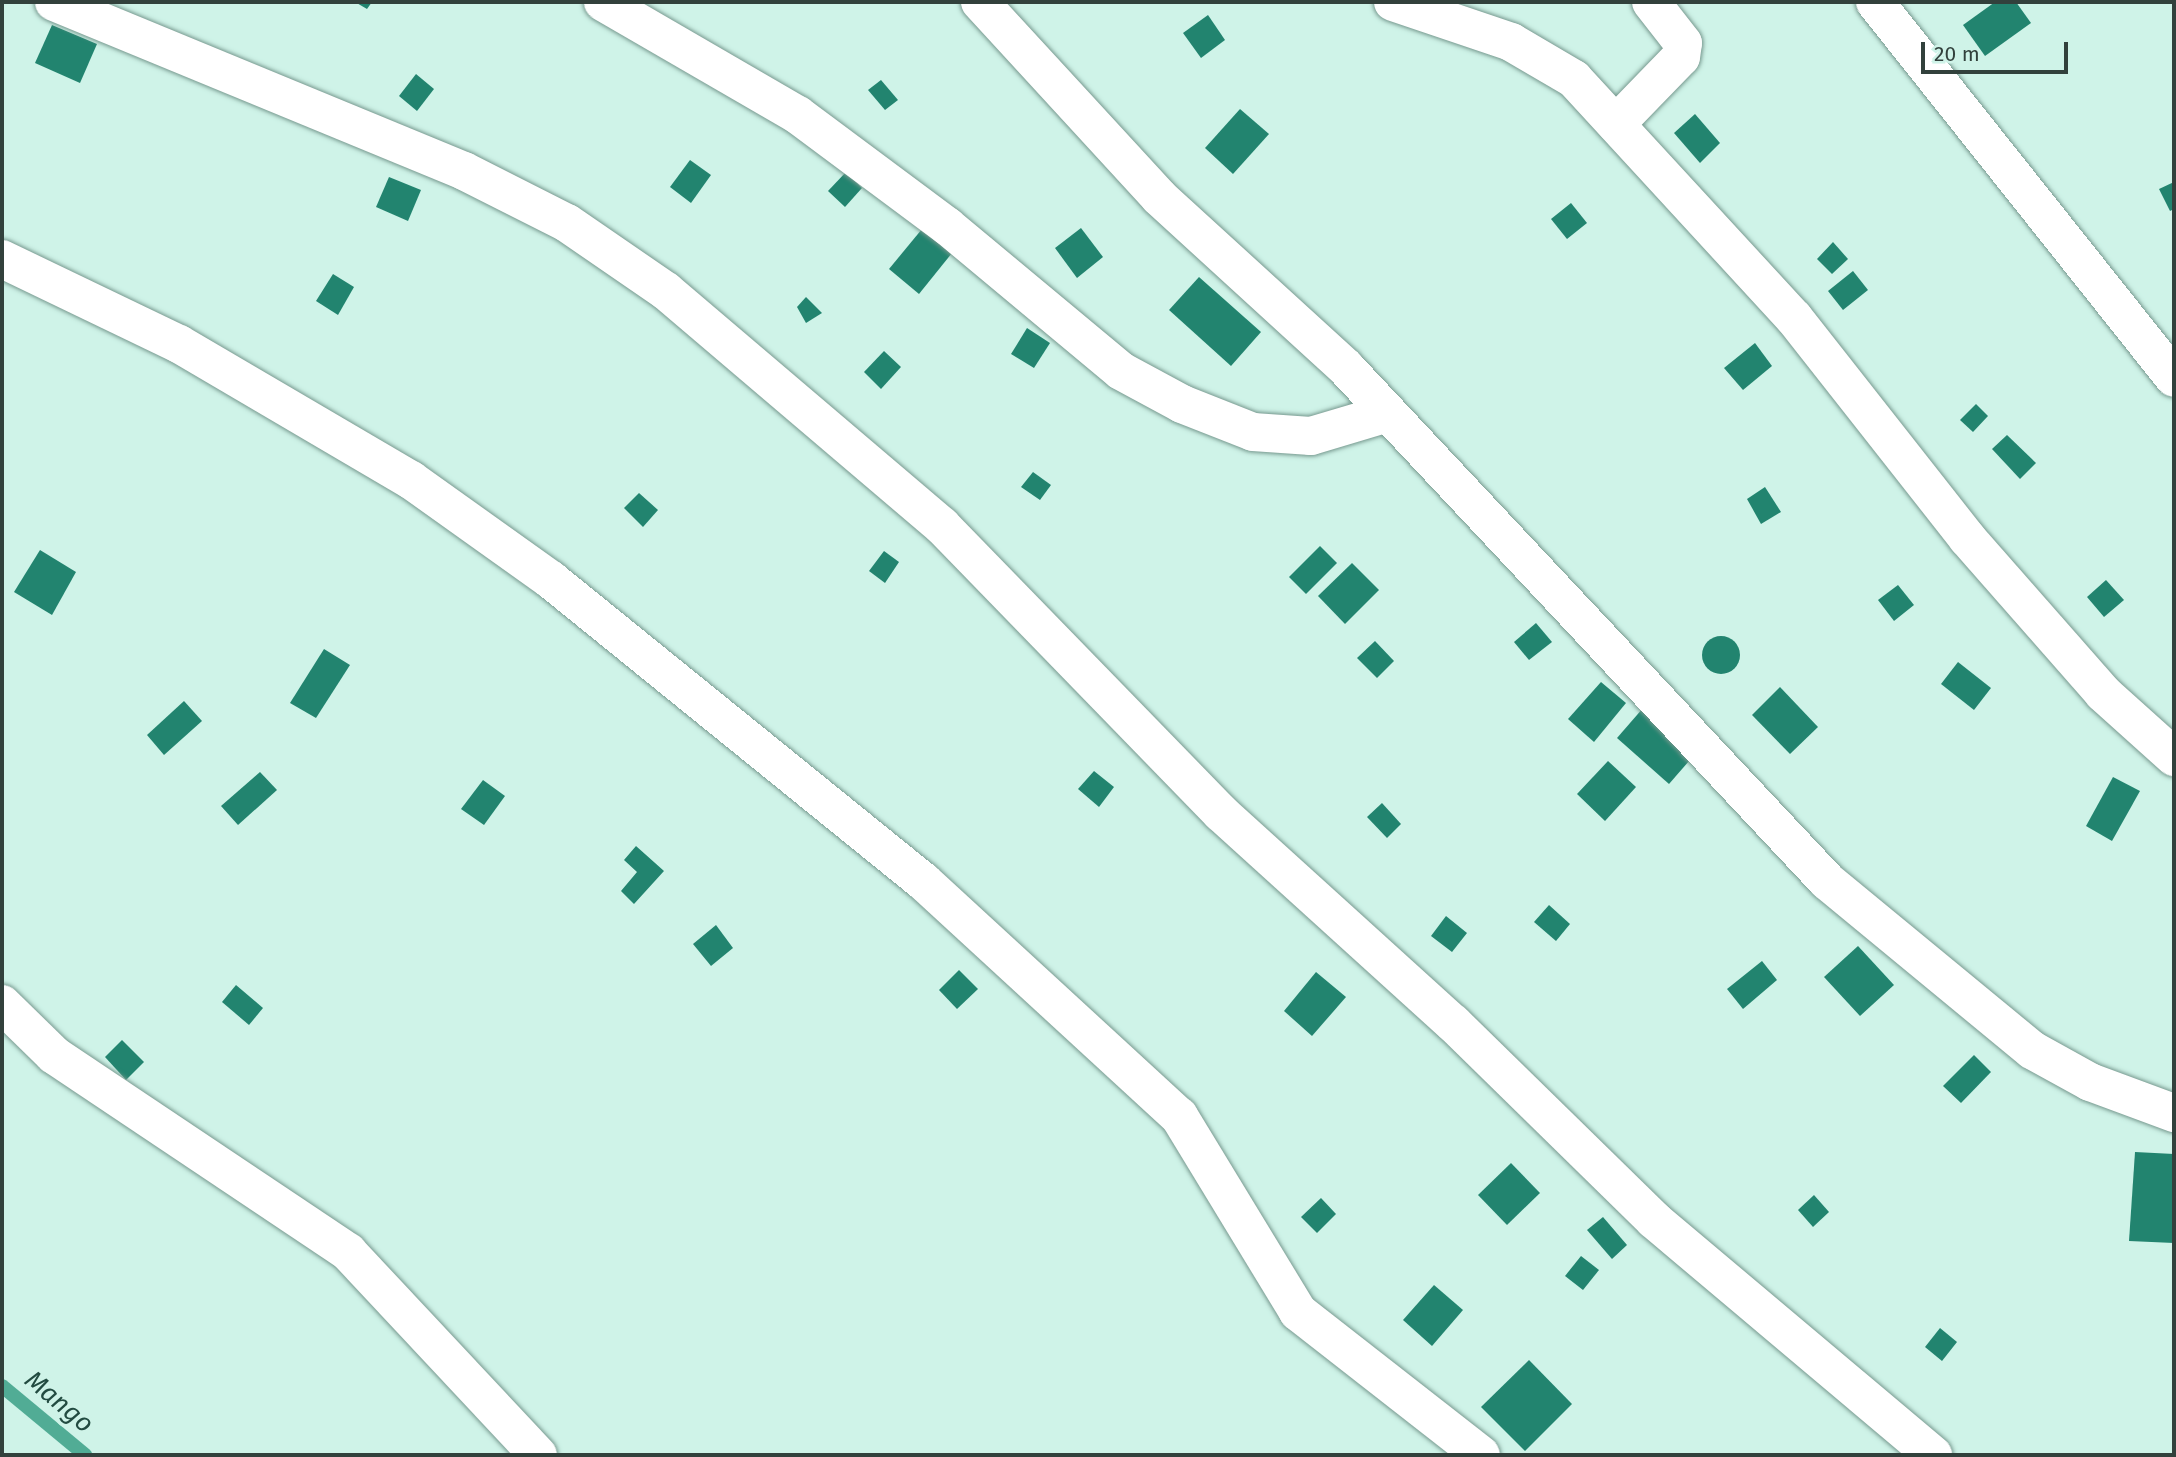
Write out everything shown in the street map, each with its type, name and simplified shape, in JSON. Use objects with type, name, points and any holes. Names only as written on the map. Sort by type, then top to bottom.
[{"type":"street","points":[[54,2],[464,172],[567,223],[666,291],[942,526],[1221,814],[1443,1014],[1654,1220],[1933,1455]]},
{"type":"street","points":[[603,2],[798,115],[947,226],[1121,371],[1182,404],[1253,432],[1311,436],[1388,413]]},
{"type":"street","points":[[980,2],[1159,197],[1388,413],[1827,881],[2032,1050],[2090,1082],[2174,1113]]},
{"type":"street","points":[[1393,2],[1511,43],[1574,79],[1794,318],[1967,538],[2058,641],[2174,757]]},
{"type":"street","points":[[1616,124],[1681,57],[1683,43],[1651,2]]},
{"type":"street","points":[[1875,2],[2174,378]]},
{"type":"street","points":[[2,259],[179,344],[411,480],[551,580],[923,881],[1180,1116],[1298,1312],[1481,1455]]},
{"type":"street","points":[[2,1004],[54,1055],[348,1252],[538,1455]]},
{"type":"building","points":[[355,2],[372,2],[367,9]]},
{"type":"building","points":[[1995,2],[2016,2],[2031,23],[1985,56],[1963,25]]},
{"type":"building","points":[[1208,15],[1225,40],[1201,58],[1183,33]]},
{"type":"building","points":[[52,25],[97,44],[80,83],[35,63]]},
{"type":"building","points":[[416,74],[434,89],[417,111],[399,96]]},
{"type":"building","points":[[881,80],[898,100],[885,110],[868,90]]},
{"type":"building","points":[[1240,109],[1269,134],[1233,174],[1205,148]]},
{"type":"building","points":[[1695,114],[1720,143],[1700,163],[1674,133]]},
{"type":"building","points":[[690,160],[711,175],[691,203],[670,187]]},
{"type":"building","points":[[846,172],[862,188],[845,207],[828,191]]},
{"type":"building","points":[[389,177],[421,190],[408,221],[376,207]]},
{"type":"building","points":[[2174,182],[2174,209],[2170,211],[2159,189]]},
{"type":"building","points":[[1571,203],[1587,223],[1567,239],[1551,219]]},
{"type":"building","points":[[1081,228],[1103,257],[1077,278],[1055,248]]},
{"type":"building","points":[[922,229],[952,253],[919,294],[889,269]]},
{"type":"building","points":[[1833,242],[1848,259],[1832,274],[1817,259]]},
{"type":"building","points":[[1853,271],[1868,290],[1843,310],[1828,291]]},
{"type":"building","points":[[333,274],[354,287],[338,315],[316,301]]},
{"type":"building","points":[[1199,277],[1261,332],[1231,366],[1169,310]]},
{"type":"building","points":[[806,297],[822,313],[806,323],[797,307]]},
{"type":"building","points":[[1027,328],[1050,343],[1034,368],[1011,354]]},
{"type":"building","points":[[1755,343],[1772,366],[1743,390],[1724,368]]},
{"type":"building","points":[[884,351],[901,367],[881,389],[864,372]]},
{"type":"building","points":[[1976,404],[1988,416],[1973,432],[1960,420]]},
{"type":"building","points":[[2007,435],[2036,463],[2020,479],[1992,449]]},
{"type":"building","points":[[1033,472],[1051,485],[1040,500],[1021,487]]},
{"type":"building","points":[[1765,487],[1781,512],[1761,524],[1747,499]]},
{"type":"building","points":[[639,493],[658,510],[643,527],[624,508]]},
{"type":"building","points":[[1320,546],[1337,563],[1306,594],[1289,577]]},
{"type":"building","points":[[40,550],[76,572],[52,615],[14,592]]},
{"type":"building","points":[[884,551],[899,562],[885,583],[869,571]]},
{"type":"building","points":[[1352,563],[1379,590],[1345,624],[1318,596]]},
{"type":"building","points":[[2106,580],[2124,600],[2104,617],[2087,597]]},
{"type":"building","points":[[1898,585],[1914,605],[1894,621],[1878,600]]},
{"type":"building","points":[[1536,623],[1552,642],[1529,660],[1514,642]]},
{"type":"building","points":[[1721,636],[1734,642],[1740,655],[1734,668],[1721,674],[1708,668],[1702,655],[1708,642]]},
{"type":"building","points":[[1375,641],[1394,661],[1377,678],[1357,658]]},
{"type":"building","points":[[324,649],[350,665],[316,718],[290,703]]},
{"type":"building","points":[[1958,662],[1991,688],[1974,710],[1941,684]]},
{"type":"building","points":[[1601,682],[1626,703],[1594,742],[1568,719]]},
{"type":"building","points":[[1780,687],[1818,727],[1790,754],[1752,715]]},
{"type":"building","points":[[1650,700],[1703,745],[1669,784],[1617,738]]},
{"type":"building","points":[[184,701],[202,721],[164,755],[147,735]]},
{"type":"building","points":[[1608,761],[1636,787],[1605,821],[1577,794]]},
{"type":"building","points":[[1094,771],[1114,787],[1099,807],[1078,789]]},
{"type":"building","points":[[260,772],[277,790],[238,825],[221,806]]},
{"type":"building","points":[[2113,777],[2140,791],[2112,841],[2086,826]]},
{"type":"building","points":[[483,780],[505,796],[484,825],[461,809]]},
{"type":"building","points":[[1382,803],[1401,824],[1387,838],[1367,817]]},
{"type":"building","points":[[636,846],[664,871],[634,904],[621,891],[637,872],[624,860]]},
{"type":"building","points":[[1549,905],[1570,924],[1556,941],[1534,922]]},
{"type":"building","points":[[1446,916],[1467,933],[1452,952],[1431,936]]},
{"type":"building","points":[[716,925],[733,948],[711,966],[693,944]]},
{"type":"building","points":[[1858,946],[1894,985],[1860,1016],[1824,977]]},
{"type":"building","points":[[1762,961],[1777,980],[1743,1009],[1727,989]]},
{"type":"building","points":[[959,970],[978,989],[957,1009],[939,990]]},
{"type":"building","points":[[1316,972],[1346,997],[1312,1036],[1284,1011]]},
{"type":"building","points":[[236,985],[263,1008],[249,1025],[222,1002]]},
{"type":"building","points":[[122,1040],[144,1062],[126,1080],[105,1057]]},
{"type":"building","points":[[1974,1055],[1991,1072],[1961,1103],[1943,1086]]},
{"type":"building","points":[[2135,1152],[2174,1154],[2174,1243],[2129,1241]]},
{"type":"building","points":[[1511,1163],[1540,1193],[1507,1225],[1478,1195]]},
{"type":"building","points":[[1814,1195],[1829,1212],[1813,1227],[1798,1210]]},
{"type":"building","points":[[1321,1198],[1336,1214],[1317,1233],[1301,1217]]},
{"type":"building","points":[[1603,1217],[1627,1245],[1612,1259],[1587,1230]]},
{"type":"building","points":[[1581,1256],[1599,1270],[1583,1290],[1565,1276]]},
{"type":"building","points":[[1434,1285],[1463,1310],[1432,1346],[1403,1320]]},
{"type":"building","points":[[1940,1328],[1957,1342],[1942,1361],[1925,1347]]},
{"type":"building","points":[[1529,1360],[1572,1404],[1525,1451],[1481,1407]]},
{"type":"waterway","name":"Mango","points":[[2,1386],[85,1455]]}]
